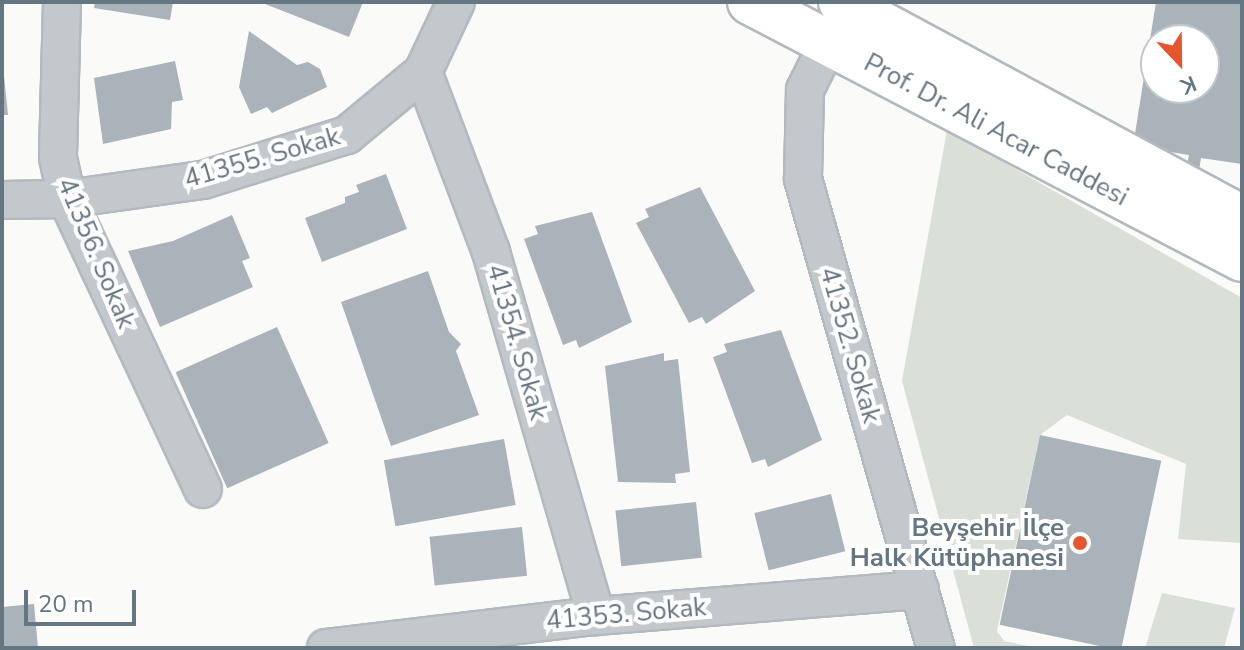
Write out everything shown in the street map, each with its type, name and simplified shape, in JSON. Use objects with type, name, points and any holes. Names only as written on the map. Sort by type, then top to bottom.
[{"type":"main road","name":"Prof. Dr. Ali Acar Caddesi","points":[[750,2],[835,22],[1242,218]]},
{"type":"main road","name":"Prof. Dr. Ali Acar Caddesi","points":[[835,22],[1242,259]]},
{"type":"street","name":"41356. Sokak","points":[[62,2],[58,158],[67,199],[203,489]]},
{"type":"street","name":"41355. Sokak","points":[[2,200],[67,199],[203,180],[347,135],[423,72],[456,2]]},
{"type":"street","name":"41352. Sokak","points":[[835,22],[805,90],[803,179],[936,648]]},
{"type":"street","name":"41354. Sokak","points":[[423,72],[491,252],[596,616]]},
{"type":"street","name":"41353. Sokak","points":[[329,646],[596,616],[920,590]]},
{"type":"shaded area","points":[[947,130],[1242,298],[1242,543],[1178,539],[1186,464],[1067,415],[1040,435],[997,631],[1004,641],[1038,648],[974,648],[902,381]]},
{"type":"shaded area","points":[[1162,593],[1235,608],[1224,648],[1145,648]]},
{"type":"building","points":[[95,2],[173,2],[170,20],[94,8]]},
{"type":"building","points":[[260,2],[363,2],[349,37]]},
{"type":"building","points":[[1156,2],[1242,2],[1242,164],[1201,158],[1198,176],[1185,175],[1189,155],[1133,146],[1140,102],[1220,104],[1220,24],[1152,24]]},
{"type":"building","points":[[249,31],[297,65],[308,62],[320,69],[327,87],[272,113],[267,107],[251,114],[239,87]]},
{"type":"building","points":[[2,56],[8,115],[2,115]]},
{"type":"building","points":[[175,61],[183,100],[172,102],[171,129],[103,144],[94,78]]},
{"type":"building","points":[[386,174],[407,229],[322,262],[305,218],[345,203],[345,197],[359,192],[356,185]]},
{"type":"building","points":[[700,187],[755,291],[706,324],[702,317],[689,323],[636,223],[649,217],[645,209]]},
{"type":"building","points":[[592,212],[632,322],[579,348],[576,340],[563,345],[524,239],[538,234],[535,226]]},
{"type":"building","points":[[232,215],[250,258],[242,261],[253,287],[160,327],[128,251],[173,241]]},
{"type":"building","points":[[428,271],[449,332],[461,344],[456,351],[479,415],[391,446],[341,302]]},
{"type":"building","points":[[277,327],[329,443],[227,488],[176,372]]},
{"type":"building","points":[[781,330],[822,440],[768,467],[765,459],[752,463],[713,357],[727,352],[724,344]]},
{"type":"building","points":[[664,353],[664,361],[678,359],[690,472],[675,474],[676,483],[618,482],[605,366]]},
{"type":"building","name":"Beyşehir İlçe Halk Kütüphanesi","points":[[1040,435],[1161,461],[1121,648],[1000,625]]},
{"type":"building","points":[[504,439],[516,505],[395,526],[384,460]]},
{"type":"building","points":[[831,494],[845,551],[769,570],[754,513]]},
{"type":"building","points":[[696,502],[702,558],[621,566],[615,510]]},
{"type":"building","points":[[522,527],[527,576],[435,585],[430,537]]},
{"type":"building","points":[[34,604],[38,648],[2,648],[2,607]]},
{"type":"place","name":"Beyşehir İlçe Halk Kütüphanesi","points":[[1080,543]]}]
